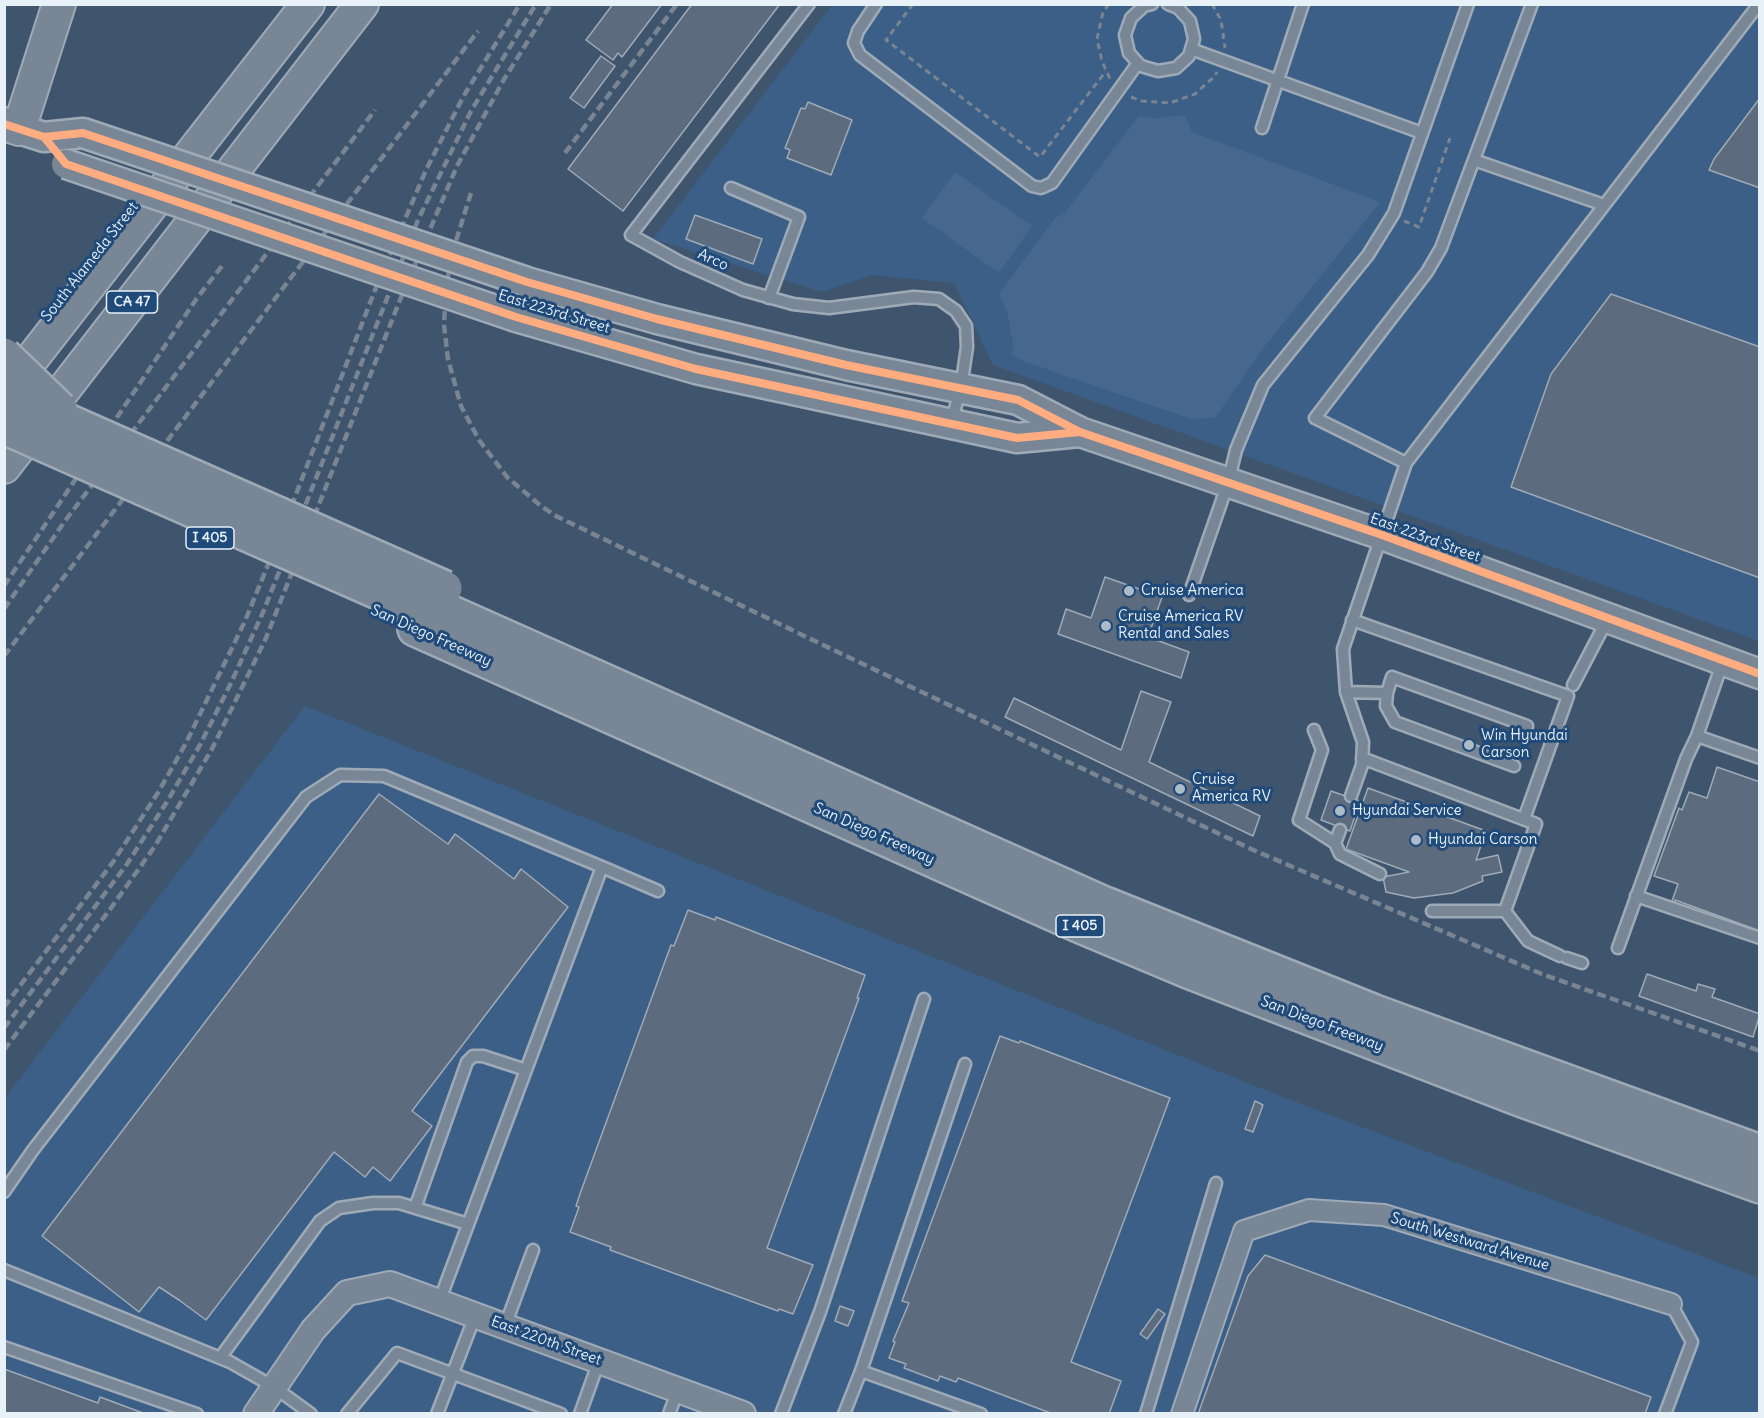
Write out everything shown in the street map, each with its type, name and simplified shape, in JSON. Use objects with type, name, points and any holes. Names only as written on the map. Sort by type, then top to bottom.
[{"type":"highway","points":[[4,355],[76,425]]},
{"type":"highway","name":"San Diego Freeway","points":[[4,394],[76,425],[430,609],[1076,924],[1275,1006],[1477,1083],[1760,1185]]},
{"type":"highway","points":[[4,412],[430,609],[1121,923],[1334,1009],[1474,1062],[1760,1164]]},
{"type":"highway","points":[[4,427],[430,609],[1105,904],[1375,1012],[1760,1152]]},
{"type":"highway","name":"San Diego Freeway","points":[[4,446],[430,609],[994,834],[1197,920],[1412,1005],[1760,1132]]},
{"type":"main road","points":[[22,130],[59,4]]},
{"type":"main road","name":"South Alameda Street","points":[[4,394],[308,4]]},
{"type":"main road","name":"CA 47","points":[[4,467],[362,4]]},
{"type":"main road","name":"East 223rd Street","points":[[22,130],[83,133],[527,282],[657,319],[846,365],[1018,400],[1080,432],[1382,535],[1760,674]]},
{"type":"main road","name":"East 223rd Street","points":[[22,130],[66,164],[516,316],[696,369],[1017,438],[1080,432]]},
{"type":"street","name":"South Westward Avenue","points":[[1182,1413],[1244,1231],[1309,1210],[1384,1215],[1671,1304]]},
{"type":"street","name":"East 220th Street","points":[[274,1387],[313,1330],[346,1293],[390,1284],[743,1413]]},
{"type":"street","points":[[256,1413],[274,1387]]},
{"type":"lane","name":"Arco","points":[[809,4],[631,235],[680,262],[743,290],[793,304],[829,308],[914,297],[939,299],[956,311],[966,326],[967,347],[961,388],[950,424]]},
{"type":"lane","points":[[876,4],[858,31],[854,43],[860,55],[1032,186],[1041,188],[1052,183],[1138,63]]},
{"type":"lane","points":[[1152,4],[1144,6],[1131,18],[1125,35],[1129,53],[1138,63],[1158,71],[1176,68],[1189,56],[1194,39],[1190,21],[1178,8],[1168,4]]},
{"type":"lane","points":[[1262,128],[1303,4]]},
{"type":"lane","points":[[1189,596],[1228,483],[1236,450],[1263,385],[1368,255],[1391,217],[1468,4]]},
{"type":"lane","points":[[1406,463],[1315,418],[1427,272],[1441,248],[1532,4]]},
{"type":"lane","points":[[1351,796],[1362,765],[1363,742],[1346,692],[1343,649],[1406,463],[1759,4]]},
{"type":"lane","points":[[1191,49],[1422,133]]},
{"type":"lane","points":[[1474,160],[1604,205]]},
{"type":"lane","points":[[730,188],[799,217],[769,298]]},
{"type":"lane","points":[[1524,819],[1570,690],[1607,619]]},
{"type":"lane","points":[[1352,620],[1570,690]]},
{"type":"lane","points":[[1618,948],[1723,661]]},
{"type":"lane","points":[[1514,766],[1395,722],[1386,706],[1392,677],[1527,726]]},
{"type":"lane","points":[[1346,692],[1387,693]]},
{"type":"lane","points":[[1314,730],[1322,750],[1299,820],[1335,843],[1340,854],[1380,874]]},
{"type":"lane","points":[[1697,736],[1760,758]]},
{"type":"lane","points":[[1362,758],[1536,824],[1505,911]]},
{"type":"lane","points":[[4,1192],[33,1150],[306,797],[340,775],[384,776],[658,891]]},
{"type":"lane","points":[[1335,843],[1340,830]]},
{"type":"lane","points":[[439,1302],[602,867]]},
{"type":"lane","points":[[1636,896],[1760,938]]},
{"type":"lane","points":[[1432,910],[1505,911]]},
{"type":"lane","points":[[1505,911],[1528,941],[1582,963]]},
{"type":"lane","points":[[781,1413],[820,1312],[924,999]]},
{"type":"lane","points":[[415,1208],[467,1062],[473,1056],[483,1056],[525,1070]]},
{"type":"lane","points":[[844,1413],[861,1371],[965,1064]]},
{"type":"lane","points":[[1146,1413],[1216,1183]]},
{"type":"lane","points":[[220,1358],[320,1221],[339,1208],[373,1203],[399,1203],[468,1224]]},
{"type":"lane","points":[[505,1326],[533,1250]]},
{"type":"lane","points":[[4,1270],[220,1358],[274,1387],[311,1413]]},
{"type":"lane","points":[[1665,1413],[1692,1342],[1671,1304]]},
{"type":"lane","points":[[437,1413],[475,1316]]},
{"type":"lane","points":[[4,1347],[165,1408],[197,1413]]},
{"type":"lane","points":[[347,1413],[397,1353],[561,1413]]},
{"type":"lane","points":[[579,1413],[599,1361]]},
{"type":"lane","points":[[861,1371],[981,1413]]},
{"type":"lane","points":[[669,1413],[678,1390]]},
{"type":"path","points":[[913,4],[886,40],[1040,157],[1106,71]]},
{"type":"path","points":[[1212,4],[1221,20],[1225,47]]},
{"type":"path","points":[[1391,217],[1419,227],[1450,138]]},
{"type":"shaded area","points":[[832,5],[1759,5],[1759,641],[993,365],[954,283],[872,275],[822,292],[653,239]]},
{"type":"shaded area","points":[[1185,115],[1192,132],[1380,202],[1264,347],[1215,418],[1191,419],[1023,361],[1012,354],[1013,343],[1007,312],[999,294],[1055,218],[1064,214],[1139,116],[1157,118]]},
{"type":"shaded area","points":[[955,172],[1032,226],[999,273],[922,218]]},
{"type":"shaded area","points":[[305,706],[1275,1094],[1759,1278],[1759,1413],[5,1413],[4,1099]]},
{"type":"building","points":[[613,4],[662,4],[622,57],[618,53],[613,60],[586,40]]},
{"type":"building","points":[[692,4],[780,4],[623,211],[568,169]]},
{"type":"building","points":[[601,56],[615,66],[584,108],[570,98]]},
{"type":"building","points":[[1760,98],[1760,188],[1709,170],[1714,159]]},
{"type":"building","points":[[808,102],[852,120],[831,175],[787,158],[790,150],[785,148],[801,108],[805,109]]},
{"type":"building","points":[[695,215],[762,239],[753,264],[686,239]]},
{"type":"building","points":[[1611,294],[1760,347],[1760,578],[1511,487],[1551,374]]},
{"type":"building","name":"Cruise America RV Rental and Sales","points":[[1105,577],[1162,597],[1148,637],[1189,652],[1181,678],[1058,634],[1066,609],[1091,618]]},
{"type":"building","name":"Cruise America RV","points":[[1141,691],[1171,702],[1149,762],[1260,816],[1253,836],[1005,717],[1014,698],[1121,750]]},
{"type":"building","points":[[1717,767],[1760,782],[1760,931],[1675,900],[1675,903],[1672,901],[1678,884],[1654,876],[1679,808],[1682,810],[1689,792],[1707,798]]},
{"type":"building","name":"Hyundai Carson","points":[[1368,788],[1486,831],[1476,860],[1498,855],[1502,872],[1482,876],[1483,881],[1453,893],[1414,898],[1386,892],[1383,877],[1409,872],[1346,849]]},
{"type":"building","name":"Hyundai Service","points":[[1331,791],[1360,801],[1350,831],[1321,820]]},
{"type":"building","points":[[379,794],[448,844],[455,834],[514,879],[521,869],[568,907],[412,1111],[432,1126],[390,1181],[373,1167],[365,1177],[334,1152],[206,1320],[159,1287],[139,1312],[42,1236]]},
{"type":"building","points":[[688,910],[715,920],[716,917],[865,975],[857,998],[859,998],[767,1248],[813,1265],[793,1314],[779,1309],[778,1311],[610,1250],[611,1247],[570,1232],[579,1207],[576,1206],[581,1191],[671,945],[674,946]]},
{"type":"building","points":[[1647,974],[1696,991],[1698,984],[1715,989],[1712,997],[1760,1014],[1753,1037],[1639,996]]},
{"type":"building","points":[[1000,1036],[1019,1043],[1020,1041],[1170,1098],[1071,1362],[1121,1381],[1109,1414],[1053,1414],[958,1378],[956,1382],[940,1376],[938,1381],[904,1368],[906,1364],[889,1358],[895,1342],[893,1341],[909,1303],[902,1301]]},
{"type":"building","points":[[1255,1101],[1263,1105],[1253,1132],[1245,1129]]},
{"type":"building","points":[[1265,1255],[1651,1397],[1645,1414],[1198,1414],[1248,1276]]},
{"type":"building","points":[[840,1306],[854,1311],[848,1326],[835,1321]]},
{"type":"building","points":[[1158,1309],[1165,1314],[1147,1339],[1140,1334]]},
{"type":"building","points":[[4,1369],[98,1403],[100,1397],[143,1413],[4,1414]]},
{"type":"railway","points":[[4,1007],[113,862],[159,791],[186,743],[245,621],[375,290],[426,170],[463,97],[520,4]]},
{"type":"railway","points":[[4,1028],[127,864],[200,745],[264,610],[418,220],[471,111],[536,4]]},
{"type":"railway","points":[[4,1050],[155,846],[212,749],[266,638],[400,300],[457,166],[503,81],[551,4]]},
{"type":"railway","points":[[565,153],[677,4]]},
{"type":"railway","points":[[4,656],[478,31]]},
{"type":"railway","points":[[4,609],[65,521],[375,110]]},
{"type":"railway","points":[[471,193],[455,244],[446,285],[444,325],[448,359],[461,406],[479,440],[507,477],[556,516],[1251,849],[1542,974],[1760,1051]]},
{"type":"railway","points":[[4,586],[197,298],[222,266]]},
{"type":"cycle path","points":[[4,124],[44,137],[83,133],[527,282],[657,319],[846,365],[1018,400],[1080,432],[1382,535],[1760,674]]},
{"type":"cycle path","points":[[44,137],[66,164],[516,317],[696,369],[1017,438],[1080,432]]},
{"type":"place","name":"Cruise America","points":[[1129,591]]},
{"type":"place","name":"Cruise America RV Rental and Sales","points":[[1106,626]]},
{"type":"place","name":"Win Hyundai Carson","points":[[1469,745]]},
{"type":"place","name":"Cruise America RV","points":[[1180,789]]},
{"type":"place","name":"Hyundai Service","points":[[1340,811]]},
{"type":"place","name":"Hyundai Carson","points":[[1416,840]]}]
